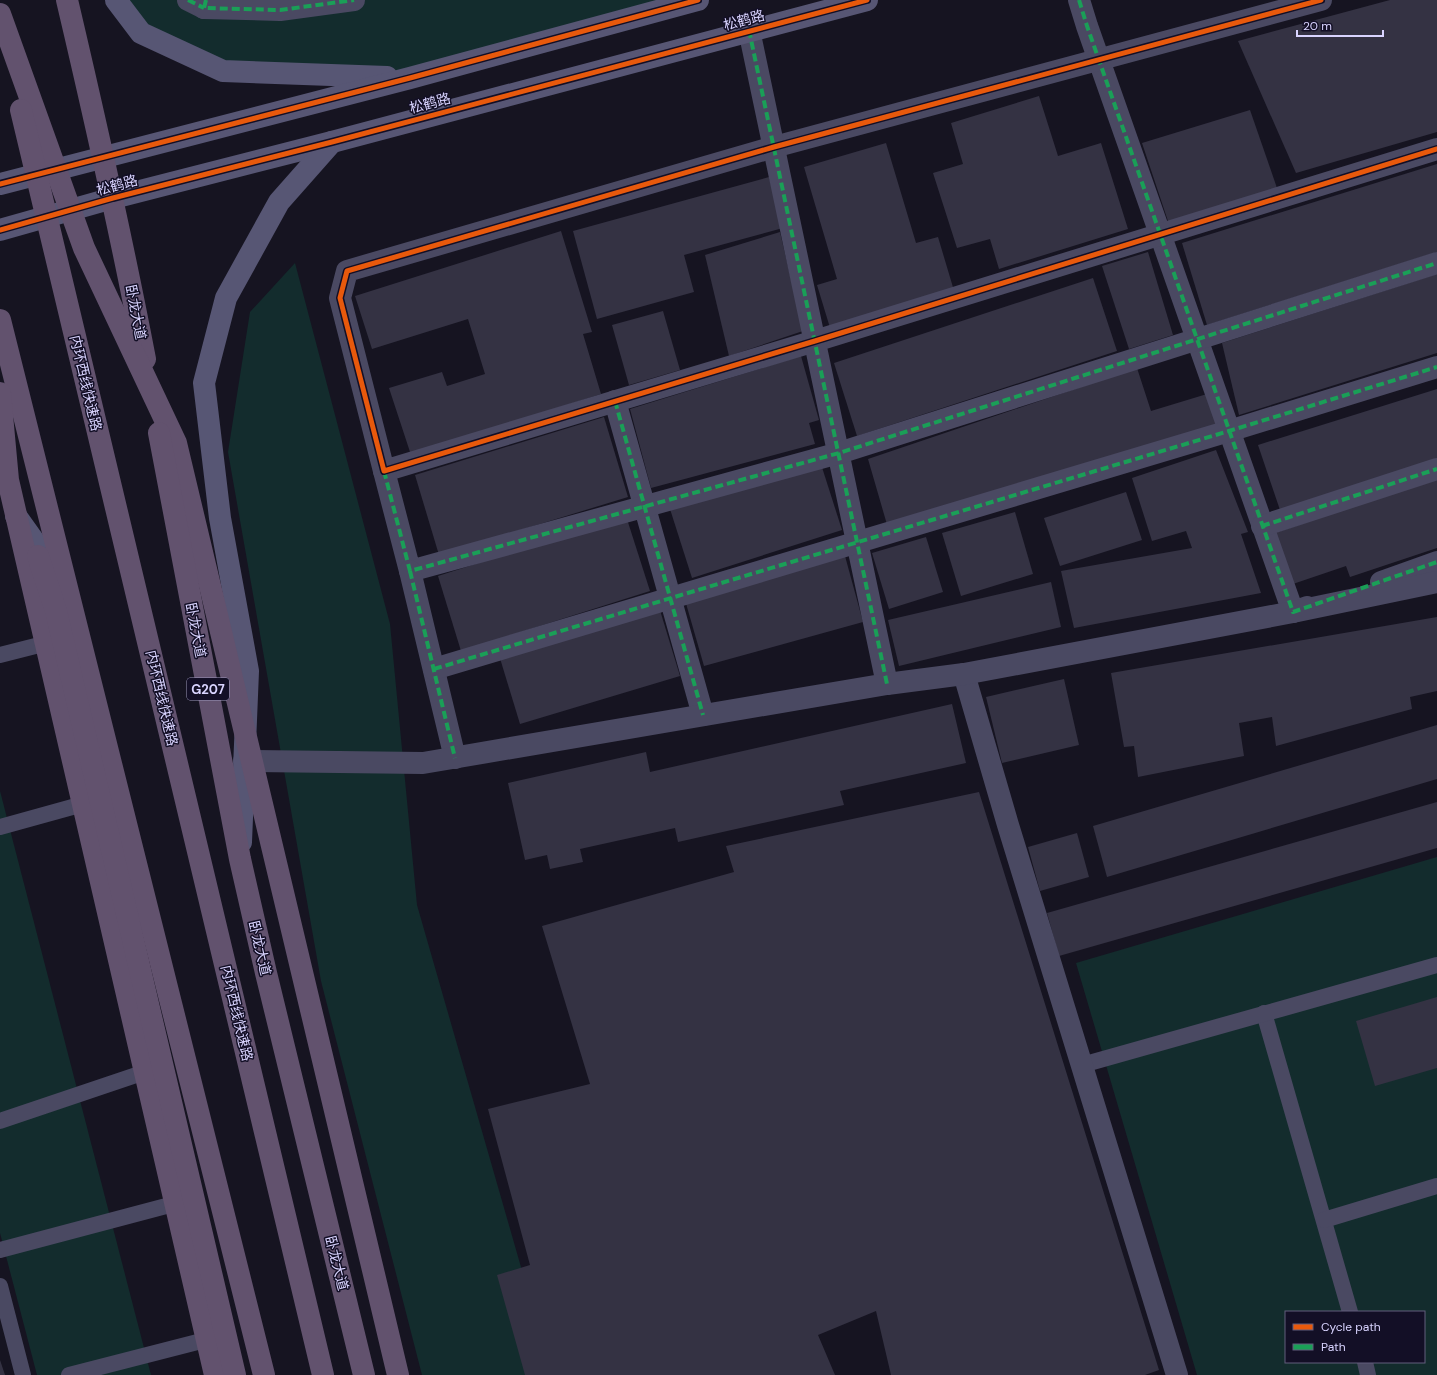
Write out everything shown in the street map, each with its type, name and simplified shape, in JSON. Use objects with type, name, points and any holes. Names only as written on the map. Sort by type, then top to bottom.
[{"type":"highway","name":"卧龙大道","points":[[67,0],[104,156],[129,276],[240,859],[266,973],[364,1375]]},
{"type":"highway","points":[[0,14],[84,248],[176,443],[396,1368]]},
{"type":"highway","name":"内环西线快速路","points":[[0,21],[323,1375]]},
{"type":"highway","points":[[0,320],[264,1375]]},
{"type":"highway","points":[[0,393],[8,480],[185,1201],[226,1335],[235,1375]]},
{"type":"highway","points":[[0,441],[56,611],[164,1066],[185,1201],[216,1375]]},
{"type":"main road","points":[[116,0],[141,33],[223,71],[410,78]]},
{"type":"main road","name":"松鹤路","points":[[0,184],[410,78],[698,0]]},
{"type":"main road","name":"松鹤路","points":[[0,230],[113,198],[332,142],[749,30],[867,0]]},
{"type":"main road","points":[[240,859],[248,671],[220,518],[204,383],[226,298],[279,202],[332,142]]},
{"type":"main road","points":[[0,494],[36,544],[56,611]]},
{"type":"street","points":[[200,3],[280,10],[354,0]]},
{"type":"street","points":[[1079,0],[1098,59],[1293,612]]},
{"type":"street","points":[[455,758],[410,571],[340,298],[347,271],[774,147],[1321,0]]},
{"type":"street","points":[[749,30],[887,684]]},
{"type":"street","points":[[384,471],[815,341],[1437,149]]},
{"type":"street","points":[[410,571],[839,453],[1437,264]]},
{"type":"street","points":[[434,669],[1229,431],[1437,367]]},
{"type":"street","points":[[615,401],[703,715]]},
{"type":"street","points":[[1262,526],[1437,469]]},
{"type":"street","points":[[1293,612],[1437,562]]},
{"type":"street","points":[[244,761],[423,763],[887,684],[964,674],[1293,612],[1437,582]]},
{"type":"street","points":[[964,674],[1008,825],[1177,1375]]},
{"type":"lane","points":[[0,655],[63,639]]},
{"type":"lane","points":[[0,827],[101,799]]},
{"type":"lane","points":[[1082,1064],[1437,965]]},
{"type":"lane","points":[[1264,1013],[1350,1311]]},
{"type":"lane","points":[[0,1121],[164,1066]]},
{"type":"lane","points":[[1324,1220],[1437,1186]]},
{"type":"lane","points":[[0,1250],[185,1201]]},
{"type":"lane","points":[[0,1286],[23,1375]]},
{"type":"lane","points":[[69,1375],[226,1335]]},
{"type":"lane","points":[[1365,1363],[1368,1375]]},
{"type":"green space","points":[[116,0],[698,0],[410,78],[223,71],[141,33]]},
{"type":"green space","points":[[295,263],[390,624],[417,905],[552,1375],[422,1375],[321,981],[228,452],[250,312]]},
{"type":"green space","points":[[0,791],[151,1375],[37,1375],[0,1233]]},
{"type":"green space","points":[[1437,857],[1437,1375],[1197,1375],[1076,963]]},
{"type":"building","points":[[1390,0],[1437,0],[1437,132],[1296,173],[1238,41]]},
{"type":"building","points":[[1039,96],[1058,156],[1101,143],[1128,229],[999,269],[990,239],[957,248],[933,173],[963,164],[951,123]]},
{"type":"building","points":[[1250,110],[1277,188],[1169,224],[1142,143]]},
{"type":"building","points":[[886,143],[916,243],[938,237],[955,294],[831,331],[817,285],[837,279],[804,167]]},
{"type":"building","points":[[1437,164],[1437,252],[1207,325],[1182,243]]},
{"type":"building","points":[[769,177],[783,228],[684,255],[694,292],[597,319],[573,231]]},
{"type":"building","points":[[561,231],[592,332],[583,334],[601,394],[411,455],[389,388],[442,372],[447,386],[485,374],[468,319],[372,349],[355,296]]},
{"type":"building","points":[[780,232],[803,331],[729,356],[705,255]]},
{"type":"building","points":[[1148,252],[1173,335],[1129,349],[1102,266]]},
{"type":"building","points":[[1437,274],[1437,353],[1239,415],[1222,343]]},
{"type":"building","points":[[1093,278],[1117,351],[857,436],[834,363]]},
{"type":"building","points":[[663,311],[680,370],[629,385],[612,325]]},
{"type":"building","points":[[801,356],[819,420],[809,423],[815,444],[651,488],[630,409]]},
{"type":"building","points":[[1137,368],[1151,411],[1207,394],[1218,428],[888,528],[868,459]]},
{"type":"building","points":[[1437,389],[1437,460],[1281,513],[1258,445]]},
{"type":"building","points":[[604,417],[628,497],[439,555],[415,475]]},
{"type":"building","points":[[1216,450],[1248,532],[1241,534],[1261,593],[1074,628],[1061,571],[1192,548],[1186,531],[1152,541],[1132,478]]},
{"type":"building","points":[[820,461],[842,530],[692,578],[670,509]]},
{"type":"building","points":[[1437,478],[1437,548],[1350,577],[1346,566],[1287,586],[1269,535]]},
{"type":"building","points":[[1126,492],[1142,540],[1060,566],[1044,518]]},
{"type":"building","points":[[1015,512],[1033,574],[961,596],[942,533]]},
{"type":"building","points":[[626,516],[650,591],[461,651],[438,576]]},
{"type":"building","points":[[926,537],[943,592],[889,609],[872,553]]},
{"type":"building","points":[[845,556],[863,622],[704,666],[685,600]]},
{"type":"building","points":[[1051,582],[1061,627],[899,666],[888,620]]},
{"type":"building","points":[[659,607],[680,676],[520,724],[499,655]]},
{"type":"building","points":[[1437,617],[1437,691],[1410,697],[1412,709],[1276,746],[1272,717],[1239,723],[1244,756],[1138,777],[1134,746],[1124,747],[1111,673]]},
{"type":"building","points":[[1064,679],[1079,745],[1002,763],[986,697]]},
{"type":"building","points":[[952,704],[966,763],[840,791],[844,805],[678,842],[675,828],[580,849],[583,862],[550,869],[547,855],[525,860],[508,783],[646,752],[650,772]]},
{"type":"building","points":[[1437,725],[1437,779],[1107,877],[1093,826]]},
{"type":"building","points":[[979,792],[1159,1370],[1145,1375],[891,1375],[876,1311],[818,1335],[835,1375],[525,1375],[497,1275],[530,1265],[488,1109],[590,1084],[542,926],[734,872],[726,846]]},
{"type":"building","points":[[1437,802],[1437,848],[1059,956],[1047,913]]},
{"type":"building","points":[[1077,833],[1089,877],[1040,891],[1028,847]]},
{"type":"building","points":[[1437,997],[1437,1068],[1375,1086],[1356,1021]]},
{"type":"building","points":[[0,1360],[5,1375],[0,1375]]},
{"type":"marked path","points":[[188,0],[204,8]]},
{"type":"marked path","points":[[206,0],[204,8],[280,10],[354,0]]},
{"type":"marked path","points":[[1079,0],[1293,612],[1437,562]]},
{"type":"marked path","points":[[749,30],[887,684]]},
{"type":"marked path","points":[[384,471],[410,571],[839,453],[1437,263]]},
{"type":"marked path","points":[[434,669],[1229,431],[1437,367]]},
{"type":"marked path","points":[[615,401],[703,715]]},
{"type":"marked path","points":[[1262,526],[1437,469]]},
{"type":"marked path","points":[[410,571],[455,758]]},
{"type":"cycle path","points":[[0,184],[410,78],[698,0]]},
{"type":"cycle path","points":[[0,230],[113,198],[332,142],[867,0]]},
{"type":"cycle path","points":[[1321,0],[774,147],[347,271],[340,298],[384,471],[815,341],[1437,149]]}]
